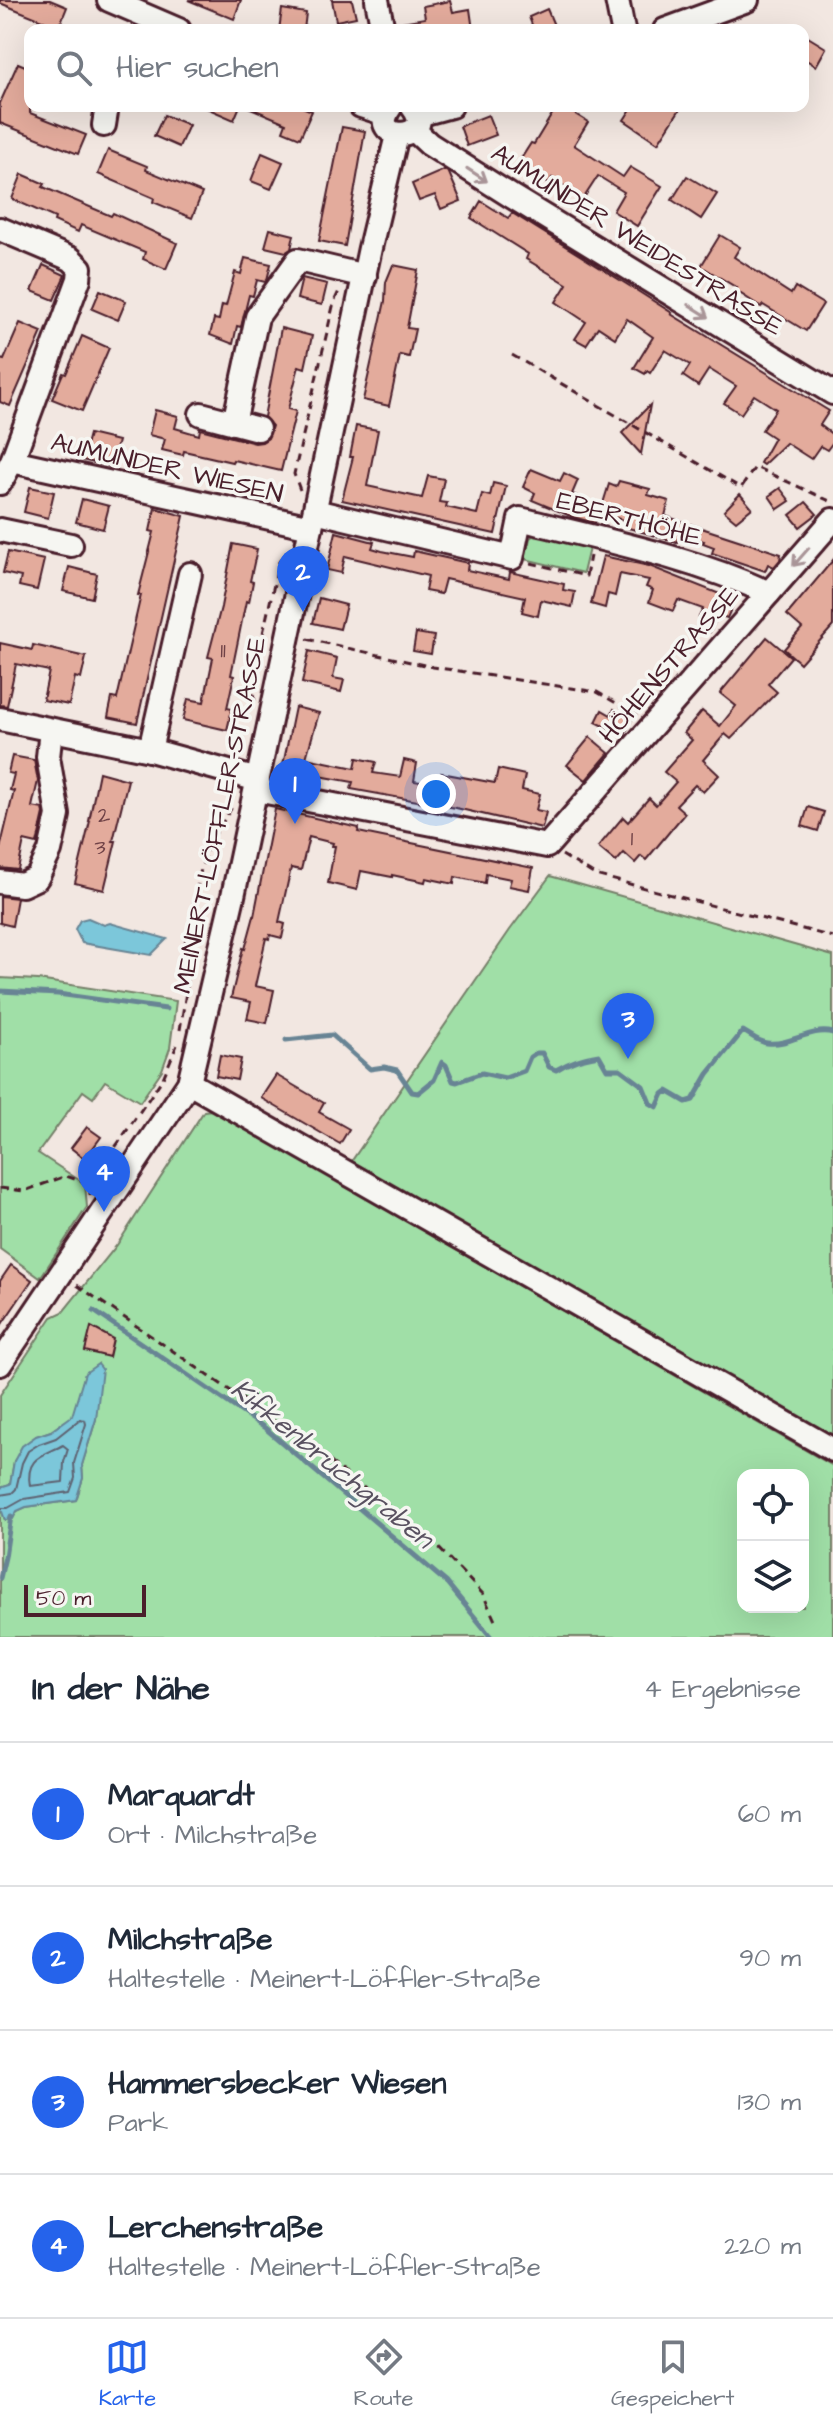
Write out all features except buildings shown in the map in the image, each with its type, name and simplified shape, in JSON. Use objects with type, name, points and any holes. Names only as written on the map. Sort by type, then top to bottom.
[{"type":"street","points":[[109,0],[140,22]]},
{"type":"street","points":[[377,0],[382,24]]},
{"type":"street","points":[[617,0],[622,24]]},
{"type":"street","points":[[681,24],[747,0]]},
{"type":"street","points":[[387,112],[385,119],[389,129],[435,112]]},
{"type":"street","name":"MEINERT-LÖFFLER-STRASSE","points":[[0,1364],[189,1083],[288,635],[356,273],[410,121]]},
{"type":"street","name":"AUMUNDER WEIDESTRASSE","points":[[410,121],[429,144],[833,393]]},
{"type":"street","name":"AUMUNDER WIESEN","points":[[0,229],[71,259],[80,268],[79,279],[12,461],[0,483]]},
{"type":"street","points":[[234,423],[257,317],[298,260],[356,273]]},
{"type":"street","points":[[201,414],[258,429]]},
{"type":"street","name":"AUMUNDER WIESEN","points":[[12,461],[307,521]]},
{"type":"street","name":"EBERTHÖHE","points":[[512,558],[520,519],[694,564],[769,593]]},
{"type":"street","name":"HÖHENSTRASSE","points":[[547,846],[833,520]]},
{"type":"street","points":[[307,521],[512,558]]},
{"type":"street","points":[[0,530],[71,545]]},
{"type":"street","points":[[150,750],[190,574]]},
{"type":"street","points":[[0,719],[150,750],[257,785],[547,846]]},
{"type":"street","points":[[0,882],[22,885],[37,878],[50,851],[58,815],[48,757],[51,730]]},
{"type":"street","points":[[189,1083],[833,1450]]},
{"type":"path","points":[[300,493],[294,474],[334,302],[356,273]]},
{"type":"path","points":[[512,355],[741,488],[755,467],[833,502]]},
{"type":"path","points":[[255,704],[251,687],[279,562],[307,521]]},
{"type":"path","points":[[512,558],[586,576],[595,537]]},
{"type":"path","points":[[288,635],[433,667],[597,692],[654,724]]},
{"type":"path","points":[[91,1206],[90,1184],[163,1078],[179,1041],[187,986],[185,943],[201,869],[209,844],[233,806]]},
{"type":"path","points":[[547,846],[595,875],[833,937]]},
{"type":"path","points":[[0,1188],[24,1191],[66,1176],[90,1184]]},
{"type":"path","points":[[62,1275],[302,1440],[430,1539],[483,1594],[497,1625]]},
{"type":"green space","points":[[539,531],[590,544],[583,573],[525,559],[530,538]]},
{"type":"green space","points":[[550,876],[833,956],[833,1437],[351,1162]]},
{"type":"green space","points":[[0,978],[38,980],[176,1001],[170,1048],[162,1070],[140,1102],[105,1081],[93,1098],[83,1091],[38,1153],[85,1184],[87,1207],[40,1278],[0,1249]]},
{"type":"green space","points":[[212,1110],[833,1466],[833,1637],[0,1637],[0,1506],[5,1520],[13,1518],[17,1511],[26,1507],[76,1500],[83,1478],[82,1465],[96,1419],[98,1364],[85,1374],[73,1416],[51,1431],[36,1436],[14,1461],[10,1485],[0,1488],[0,1395],[52,1317],[63,1312],[117,1245],[204,1111]]},
{"type":"water","points":[[88,918],[104,925],[110,923],[167,939],[151,955],[82,943],[75,929],[80,920]]},
{"type":"water","points":[[98,1364],[102,1369],[96,1419],[82,1465],[83,1478],[76,1500],[26,1507],[17,1511],[13,1519],[5,1520],[0,1506],[0,1488],[10,1485],[14,1461],[22,1446],[72,1416],[85,1373]]},
{"type":"waterway","points":[[0,991],[58,994],[166,1009]]},
{"type":"waterway","points":[[286,1040],[332,1035],[370,1069],[384,1067],[397,1070],[412,1092],[418,1093],[434,1080],[442,1062],[453,1081],[457,1082],[482,1073],[505,1078],[524,1071],[530,1057],[536,1053],[542,1053],[549,1067],[556,1070],[577,1060],[599,1055],[607,1069],[620,1069],[643,1086],[650,1103],[657,1107],[667,1091],[686,1102],[693,1100],[708,1074],[743,1031],[767,1043],[784,1042],[816,1032],[833,1033]]},
{"type":"waterway","name":"Kifkenbruchgraben","points":[[94,1311],[265,1428],[447,1583],[491,1637]]},
{"type":"waterway","points":[[0,1578],[11,1516]]},
{"type":"place","name":"Milchstraße","points":[[303,612]]},
{"type":"place","name":"Marquardt","points":[[295,824]]},
{"type":"place","name":"Hammersbecker Wiesen","points":[[628,1059]]},
{"type":"place","name":"Lerchenstraße","points":[[104,1212]]}]
